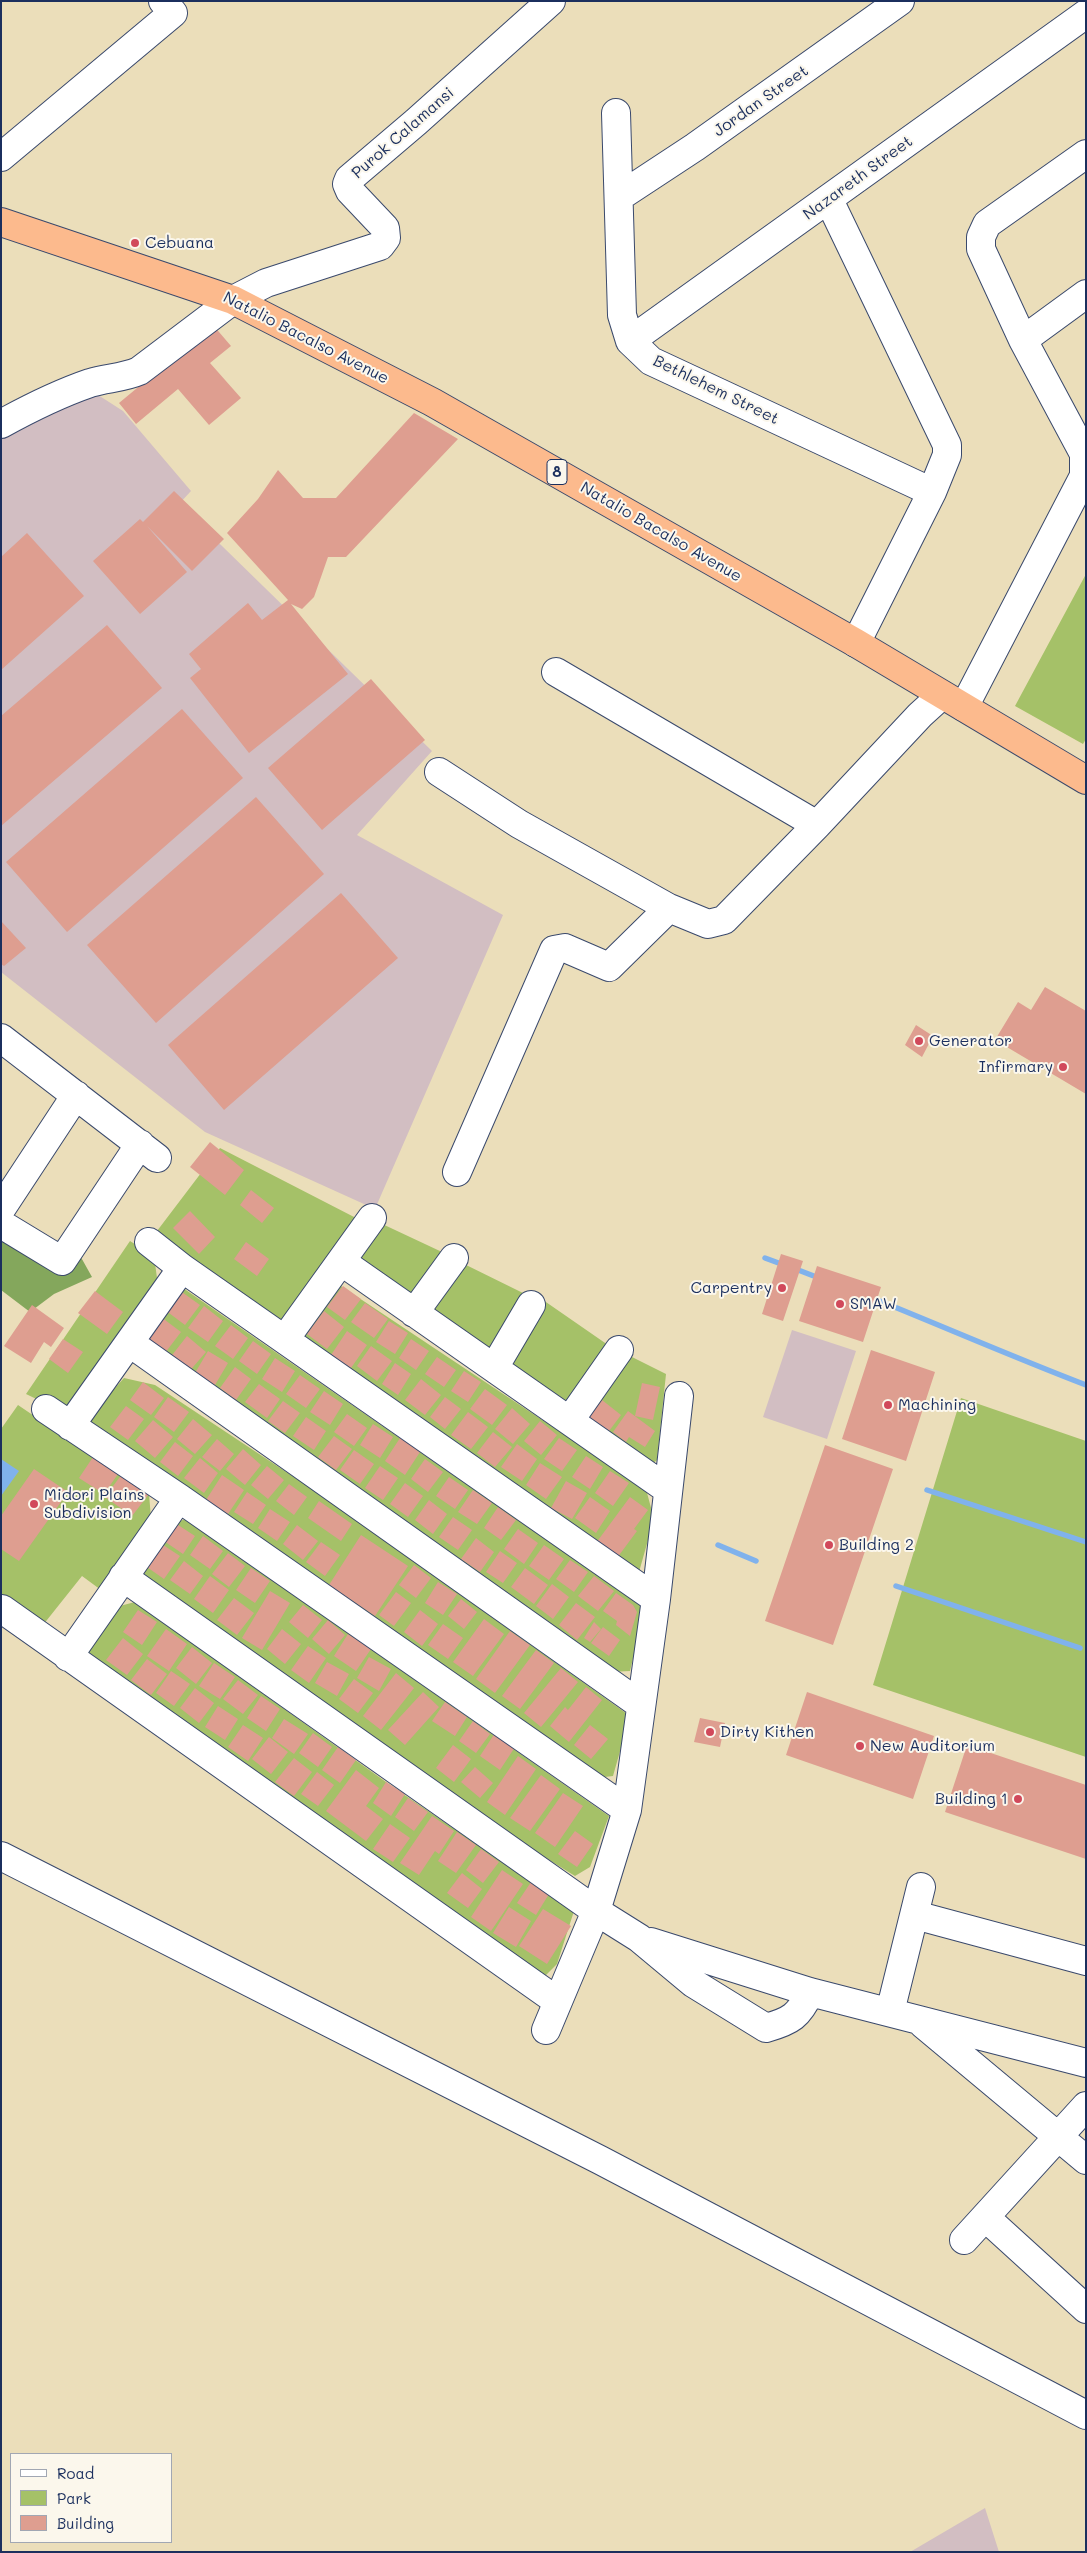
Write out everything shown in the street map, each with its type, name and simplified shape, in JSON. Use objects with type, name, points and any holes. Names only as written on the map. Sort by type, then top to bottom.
[{"type":"highway","name":"Natalio Bacalso Avenue","points":[[1,222],[233,300],[451,412],[856,643],[1086,780]]},
{"type":"street","points":[[1,157],[173,13],[163,1]]},
{"type":"street","name":"Jordan Street","points":[[619,197],[703,141],[900,1]]},
{"type":"street","name":"Purok Calamansi","points":[[233,300],[266,283],[380,246],[386,238],[385,228],[350,191],[347,184],[349,179],[416,122],[547,2]]},
{"type":"street","name":"Nazareth Street","points":[[630,341],[1086,14]]},
{"type":"street","name":"Bethlehem Street","points":[[616,113],[622,315],[630,341],[651,361],[932,492]]},
{"type":"street","points":[[439,772],[519,824],[668,908],[708,924],[724,920],[817,825],[920,715],[953,701],[1084,476],[1084,454],[1023,340],[981,249],[982,237],[987,224],[1086,154]]},
{"type":"street","points":[[829,200],[944,436],[947,455],[932,492],[856,643]]},
{"type":"street","points":[[1023,340],[1086,294]]},
{"type":"street","points":[[1,424],[47,399],[92,383],[125,377],[139,371],[233,300]]},
{"type":"street","points":[[556,672],[817,825]]},
{"type":"street","points":[[457,1172],[554,950],[564,948],[609,967],[668,908]]},
{"type":"street","points":[[1,1224],[62,1261],[148,1151],[76,1095],[4,1047]]},
{"type":"street","points":[[1,1210],[76,1095]]},
{"type":"street","points":[[285,1339],[372,1218]]},
{"type":"street","points":[[149,1242],[182,1268],[656,1599]]},
{"type":"street","points":[[414,1313],[454,1258]]},
{"type":"street","points":[[342,1262],[667,1489]]},
{"type":"street","points":[[70,1426],[182,1268]]},
{"type":"street","points":[[494,1368],[531,1305]]},
{"type":"street","points":[[130,1343],[641,1705]]},
{"type":"street","points":[[570,1420],[619,1350]]},
{"type":"street","points":[[546,2030],[596,1911],[628,1810],[656,1599],[679,1396]]},
{"type":"street","points":[[46,1409],[178,1498],[628,1810]]},
{"type":"street","points":[[68,1657],[178,1498]]},
{"type":"street","points":[[123,1577],[596,1911],[639,1938],[693,1983],[766,2028],[786,2023],[801,2010],[810,1992]]},
{"type":"street","points":[[2,1609],[557,2001]]},
{"type":"street","points":[[1,1856],[600,2160],[1086,2415]]},
{"type":"street","points":[[890,2012],[916,1915],[920,1888]]},
{"type":"street","points":[[916,1915],[1086,1961]]},
{"type":"street","points":[[639,1938],[810,1992],[1086,2063]]},
{"type":"street","points":[[918,2020],[1056,2137],[1086,2160]]},
{"type":"street","points":[[964,2240],[1086,2106]]},
{"type":"street","points":[[985,2216],[1086,2310]]},
{"type":"shaded area","points":[[95,393],[123,411],[191,491],[179,504],[432,751],[357,835],[503,915],[375,1209],[205,1132],[1,972],[1,436]]},
{"type":"shaded area","points":[[792,1330],[856,1351],[827,1439],[763,1417]]},
{"type":"shaded area","points":[[985,2508],[999,2552],[910,2552]]},
{"type":"green space","points":[[1086,574],[1086,739],[1083,744],[1015,706]]},
{"type":"green space","points":[[220,1148],[356,1218],[285,1321],[272,1323],[157,1231]]},
{"type":"green space","points":[[1,1218],[26,1241],[49,1237],[78,1252],[92,1277],[54,1294],[30,1312],[1,1290]]},
{"type":"green space","points":[[378,1222],[442,1252],[417,1293],[404,1300],[354,1253]]},
{"type":"green space","points":[[130,1241],[154,1256],[157,1278],[69,1404],[57,1409],[26,1394]]},
{"type":"green space","points":[[458,1261],[525,1294],[498,1347],[480,1353],[428,1309]]},
{"type":"green space","points":[[338,1284],[646,1489],[654,1519],[639,1572],[295,1340]]},
{"type":"green space","points":[[183,1288],[645,1608],[630,1671],[610,1672],[138,1340]]},
{"type":"green space","points":[[543,1300],[608,1345],[666,1374],[657,1460],[643,1472],[570,1407],[506,1371]]},
{"type":"green space","points":[[124,1378],[155,1385],[330,1501],[630,1716],[613,1776],[596,1778],[122,1454],[87,1419]]},
{"type":"green space","points":[[961,1398],[1086,1441],[1086,1757],[873,1685]]},
{"type":"green space","points":[[18,1405],[149,1494],[151,1518],[101,1590],[82,1576],[43,1625],[1,1600],[1,1429]]},
{"type":"green space","points":[[185,1519],[609,1816],[590,1867],[575,1876],[491,1824],[136,1573],[166,1527]]},
{"type":"green space","points":[[135,1602],[393,1787],[574,1911],[557,1964],[543,1978],[81,1654],[116,1607]]},
{"type":"water","points":[[1,1459],[19,1471],[1,1496]]},
{"type":"building","points":[[213,325],[231,346],[210,363],[241,398],[209,425],[178,389],[136,424],[119,403]]},
{"type":"building","points":[[414,413],[458,439],[346,557],[328,557],[314,597],[302,609],[291,604],[348,674],[249,753],[190,678],[201,669],[189,654],[248,603],[262,620],[288,600],[227,533],[258,499],[278,470],[303,498],[336,498]]},
{"type":"building","points":[[174,491],[224,539],[192,571],[147,526],[187,572],[140,614],[93,561],[140,519],[143,522]]},
{"type":"building","points":[[27,533],[84,596],[1,670],[1,557]]},
{"type":"building","points":[[107,625],[162,688],[1,826],[1,716]]},
{"type":"building","points":[[371,679],[425,740],[322,830],[268,768]]},
{"type":"building","points":[[182,709],[243,778],[67,932],[6,862]]},
{"type":"building","points":[[256,797],[324,874],[156,1023],[87,945]]},
{"type":"building","points":[[341,893],[398,958],[224,1110],[168,1045]]},
{"type":"building","points":[[1,921],[26,948],[4,966],[1,964]]},
{"type":"building","name":"Infirmary","points":[[1045,987],[1086,1011],[1086,1094],[995,1040],[1018,1002],[1031,1010]]},
{"type":"building","name":"Generator","points":[[916,1025],[933,1036],[922,1057],[905,1045]]},
{"type":"building","points":[[210,1142],[244,1170],[225,1195],[190,1167]]},
{"type":"building","points":[[251,1190],[274,1208],[262,1223],[240,1205]]},
{"type":"building","points":[[190,1211],[215,1237],[199,1254],[173,1228]]},
{"type":"building","points":[[246,1242],[269,1259],[257,1276],[234,1259]]},
{"type":"building","name":"Carpentry","points":[[781,1254],[803,1261],[783,1321],[762,1314]]},
{"type":"building","name":"SMAW","points":[[817,1266],[881,1287],[863,1342],[799,1321]]},
{"type":"building","points":[[343,1286],[361,1299],[345,1320],[327,1307]]},
{"type":"building","points":[[179,1290],[200,1305],[185,1325],[165,1310]]},
{"type":"building","points":[[95,1291],[123,1312],[107,1334],[78,1313]]},
{"type":"building","points":[[365,1303],[388,1319],[374,1338],[351,1322]]},
{"type":"building","points":[[32,1305],[64,1328],[51,1347],[44,1342],[31,1363],[4,1346]]},
{"type":"building","points":[[204,1306],[223,1321],[208,1342],[188,1328]]},
{"type":"building","points":[[324,1311],[344,1327],[327,1349],[307,1334]]},
{"type":"building","points":[[161,1317],[181,1332],[165,1353],[145,1338]]},
{"type":"building","points":[[389,1321],[408,1333],[395,1354],[376,1342]]},
{"type":"building","points":[[231,1325],[248,1338],[233,1359],[215,1346]]},
{"type":"building","points":[[347,1331],[367,1345],[351,1368],[331,1355]]},
{"type":"building","points":[[187,1336],[206,1352],[187,1374],[169,1359]]},
{"type":"building","points":[[63,1339],[83,1352],[68,1373],[49,1359]]},
{"type":"building","points":[[411,1339],[429,1351],[416,1370],[399,1358]]},
{"type":"building","points":[[253,1341],[271,1354],[257,1374],[239,1361]]},
{"type":"building","points":[[371,1346],[392,1361],[377,1381],[357,1366]]},
{"type":"building","name":"Machining","points":[[871,1350],[935,1372],[906,1461],[842,1439]]},
{"type":"building","points":[[208,1351],[228,1363],[215,1385],[195,1373]]},
{"type":"building","points":[[437,1357],[456,1370],[444,1387],[425,1374]]},
{"type":"building","points":[[275,1358],[295,1371],[282,1392],[262,1379]]},
{"type":"building","points":[[395,1363],[411,1374],[398,1395],[382,1384]]},
{"type":"building","points":[[235,1367],[251,1379],[236,1400],[220,1388]]},
{"type":"building","points":[[464,1371],[481,1382],[468,1402],[451,1391]]},
{"type":"building","points":[[300,1375],[320,1389],[306,1408],[286,1394]]},
{"type":"building","points":[[421,1379],[441,1395],[425,1415],[405,1400]]},
{"type":"building","points":[[143,1382],[164,1398],[151,1415],[130,1400]]},
{"type":"building","points":[[642,1383],[660,1387],[653,1420],[635,1416]]},
{"type":"building","points":[[259,1384],[280,1399],[267,1418],[245,1402]]},
{"type":"building","points":[[485,1389],[507,1405],[492,1425],[470,1409]]},
{"type":"building","points":[[324,1391],[343,1404],[330,1425],[310,1412]]},
{"type":"building","points":[[168,1397],[189,1412],[174,1432],[154,1417]]},
{"type":"building","points":[[445,1397],[461,1409],[445,1429],[430,1417]]},
{"type":"building","points":[[602,1400],[621,1415],[606,1435],[587,1420]]},
{"type":"building","points":[[283,1401],[300,1413],[285,1433],[268,1421]]},
{"type":"building","points":[[126,1406],[144,1419],[128,1440],[110,1427]]},
{"type":"building","points":[[512,1408],[530,1424],[513,1444],[495,1429]]},
{"type":"building","points":[[628,1411],[655,1431],[645,1447],[629,1437],[626,1442],[613,1432]]},
{"type":"building","points":[[468,1412],[488,1427],[471,1449],[451,1435]]},
{"type":"building","points":[[347,1414],[367,1428],[354,1446],[334,1432]]},
{"type":"building","points":[[306,1417],[326,1431],[314,1450],[293,1436]]},
{"type":"building","points":[[193,1419],[212,1435],[195,1454],[177,1439]]},
{"type":"building","points":[[153,1420],[173,1437],[155,1458],[135,1441]]},
{"type":"building","points":[[540,1421],[557,1435],[541,1455],[524,1441]]},
{"type":"building","points":[[373,1424],[393,1437],[380,1458],[360,1445]]},
{"type":"building","points":[[493,1432],[512,1447],[495,1467],[477,1453]]},
{"type":"building","points":[[334,1436],[352,1449],[336,1470],[318,1457]]},
{"type":"building","points":[[400,1438],[420,1452],[405,1475],[385,1461]]},
{"type":"building","points":[[559,1438],[577,1450],[562,1471],[544,1459]]},
{"type":"building","points":[[217,1439],[234,1454],[220,1471],[202,1457]]},
{"type":"building","points":[[175,1442],[193,1456],[178,1476],[160,1462]]},
{"type":"building","points":[[517,1444],[537,1459],[522,1481],[501,1467]]},
{"type":"building","name":"Building 2","points":[[825,1445],[893,1469],[833,1645],[765,1621]]},
{"type":"building","points":[[243,1449],[261,1465],[245,1485],[226,1469]]},
{"type":"building","points":[[354,1450],[374,1464],[360,1484],[340,1470]]},
{"type":"building","points":[[586,1456],[603,1467],[590,1489],[572,1477]]},
{"type":"building","points":[[93,1457],[118,1474],[104,1494],[79,1478]]},
{"type":"building","points":[[200,1458],[218,1473],[204,1493],[184,1478]]},
{"type":"building","points":[[425,1459],[443,1472],[428,1492],[411,1479]]},
{"type":"building","points":[[540,1463],[562,1477],[546,1499],[526,1485]]},
{"type":"building","points":[[267,1466],[284,1480],[268,1499],[251,1485]]},
{"type":"building","points":[[380,1466],[398,1478],[383,1500],[365,1488]]},
{"type":"building","name":"Midori Plains Subdivision","points":[[34,1469],[68,1492],[19,1561],[1,1549],[1,1516]]},
{"type":"building","points":[[610,1471],[629,1483],[613,1506],[595,1493]]},
{"type":"building","points":[[122,1474],[149,1494],[132,1516],[105,1497]]},
{"type":"building","points":[[222,1475],[244,1490],[228,1514],[206,1500]]},
{"type":"building","points":[[449,1477],[468,1490],[455,1509],[436,1496]]},
{"type":"building","points":[[566,1481],[587,1493],[572,1519],[551,1508]]},
{"type":"building","points":[[405,1483],[423,1496],[408,1517],[390,1504]]},
{"type":"building","points":[[289,1484],[307,1497],[294,1515],[276,1501]]},
{"type":"building","points":[[473,1490],[492,1503],[477,1524],[458,1512]]},
{"type":"building","points":[[247,1492],[266,1505],[253,1524],[234,1512]]},
{"type":"building","points":[[590,1497],[610,1511],[596,1533],[575,1518]]},
{"type":"building","points":[[630,1497],[648,1510],[634,1529],[637,1531],[617,1558],[596,1543]]},
{"type":"building","points":[[429,1500],[447,1514],[433,1534],[415,1520]]},
{"type":"building","points":[[319,1501],[352,1524],[341,1541],[308,1518]]},
{"type":"building","points":[[498,1507],[516,1520],[501,1540],[484,1528]]},
{"type":"building","points":[[270,1509],[290,1522],[277,1541],[258,1528]]},
{"type":"building","points":[[453,1517],[472,1530],[458,1550],[439,1537]]},
{"type":"building","points":[[175,1523],[195,1536],[183,1554],[164,1541]]},
{"type":"building","points":[[297,1525],[318,1541],[303,1560],[283,1544]]},
{"type":"building","points":[[518,1529],[538,1543],[524,1564],[504,1549]]},
{"type":"building","points":[[361,1535],[408,1566],[375,1616],[329,1585]]},
{"type":"building","points":[[203,1536],[223,1551],[210,1569],[190,1555]]},
{"type":"building","points":[[476,1538],[494,1552],[480,1572],[461,1559]]},
{"type":"building","points":[[321,1542],[340,1555],[325,1576],[306,1562]]},
{"type":"building","points":[[160,1543],[180,1556],[164,1579],[144,1565]]},
{"type":"building","points":[[544,1545],[564,1559],[549,1580],[529,1566]]},
{"type":"building","points":[[500,1551],[517,1563],[503,1583],[486,1572]]},
{"type":"building","points":[[228,1553],[245,1566],[229,1587],[212,1574]]},
{"type":"building","points":[[570,1560],[588,1572],[574,1592],[556,1579]]},
{"type":"building","points":[[184,1561],[203,1576],[190,1594],[170,1580]]},
{"type":"building","points":[[414,1565],[431,1578],[416,1598],[399,1585]]},
{"type":"building","points":[[251,1568],[270,1581],[255,1603],[236,1590]]},
{"type":"building","points":[[525,1568],[548,1585],[534,1604],[511,1587]]},
{"type":"building","points":[[210,1576],[229,1590],[213,1613],[194,1599]]},
{"type":"building","points":[[594,1576],[614,1591],[598,1611],[578,1596]]},
{"type":"building","points":[[438,1582],[457,1594],[443,1615],[425,1603]]},
{"type":"building","points":[[552,1584],[569,1597],[553,1619],[536,1606]]},
{"type":"building","points":[[270,1591],[290,1603],[262,1650],[242,1638]]},
{"type":"building","points":[[396,1592],[411,1603],[394,1626],[379,1615]]},
{"type":"building","points":[[616,1593],[633,1605],[637,1612],[630,1636],[616,1625],[617,1621],[603,1611]]},
{"type":"building","points":[[234,1598],[254,1613],[237,1635],[217,1620]]},
{"type":"building","points":[[461,1599],[477,1612],[464,1629],[448,1616]]},
{"type":"building","points":[[576,1603],[595,1617],[577,1640],[559,1625]]},
{"type":"building","points":[[303,1605],[322,1620],[308,1638],[289,1622]]},
{"type":"building","points":[[138,1610],[157,1622],[142,1645],[123,1632]]},
{"type":"building","points":[[420,1610],[438,1624],[422,1646],[404,1632]]},
{"type":"building","points":[[484,1619],[504,1634],[473,1676],[453,1662]]},
{"type":"building","points":[[328,1620],[345,1635],[329,1654],[312,1639]]},
{"type":"building","points":[[594,1622],[601,1629],[590,1642],[584,1638]]},
{"type":"building","points":[[443,1624],[463,1638],[448,1659],[428,1645]]},
{"type":"building","points":[[603,1627],[620,1640],[609,1656],[591,1643]]},
{"type":"building","points":[[166,1629],[187,1644],[169,1671],[147,1656]]},
{"type":"building","points":[[282,1629],[301,1644],[285,1664],[267,1649]]},
{"type":"building","points":[[510,1631],[530,1645],[495,1693],[476,1679]]},
{"type":"building","points":[[348,1634],[371,1649],[356,1671],[334,1656]]},
{"type":"building","points":[[123,1638],[143,1654],[127,1675],[106,1660]]},
{"type":"building","points":[[308,1646],[326,1658],[309,1683],[291,1670]]},
{"type":"building","points":[[192,1647],[212,1663],[196,1684],[176,1668]]},
{"type":"building","points":[[536,1650],[554,1663],[520,1709],[502,1696]]},
{"type":"building","points":[[369,1657],[391,1669],[379,1691],[357,1678]]},
{"type":"building","points":[[147,1659],[167,1674],[151,1695],[131,1680]]},
{"type":"building","points":[[327,1662],[349,1674],[337,1696],[315,1683]]},
{"type":"building","points":[[214,1663],[235,1677],[220,1699],[199,1686]]},
{"type":"building","points":[[561,1668],[578,1682],[541,1727],[524,1713]]},
{"type":"building","points":[[171,1671],[190,1684],[174,1706],[156,1693]]},
{"type":"building","points":[[396,1673],[414,1688],[381,1730],[363,1716]]},
{"type":"building","points":[[354,1679],[373,1693],[358,1713],[339,1699]]},
{"type":"building","points":[[238,1680],[258,1695],[243,1714],[223,1699]]},
{"type":"building","points":[[586,1687],[602,1700],[569,1742],[550,1726],[565,1707],[568,1710]]},
{"type":"building","points":[[195,1688],[214,1703],[199,1723],[180,1708]]},
{"type":"building","points":[[423,1692],[439,1707],[405,1745],[388,1730]]},
{"type":"building","name":"New Auditorium","points":[[807,1692],[934,1736],[913,1799],[786,1755]]},
{"type":"building","points":[[261,1696],[280,1709],[266,1731],[247,1718]]},
{"type":"building","points":[[445,1702],[467,1717],[455,1736],[432,1721]]},
{"type":"building","points":[[218,1706],[238,1719],[225,1740],[205,1727]]},
{"type":"building","name":"Dirty Kithen","points":[[700,1718],[725,1723],[720,1747],[694,1742]]},
{"type":"building","points":[[284,1719],[308,1734],[294,1754],[272,1738]]},
{"type":"building","points":[[473,1721],[490,1734],[476,1753],[459,1741]]},
{"type":"building","points":[[243,1725],[263,1738],[248,1761],[228,1747]]},
{"type":"building","points":[[590,1725],[608,1739],[591,1759],[574,1745]]},
{"type":"building","points":[[313,1733],[332,1747],[318,1767],[299,1753]]},
{"type":"building","points":[[495,1733],[515,1747],[500,1770],[480,1756]]},
{"type":"building","points":[[269,1737],[288,1752],[271,1774],[252,1759]]},
{"type":"building","points":[[453,1745],[471,1759],[454,1782],[436,1768]]},
{"type":"building","name":"Building 1","points":[[967,1745],[1086,1785],[1086,1859],[945,1812]]},
{"type":"building","points":[[338,1747],[356,1760],[340,1783],[322,1770]]},
{"type":"building","points":[[518,1756],[536,1769],[505,1815],[487,1802]]},
{"type":"building","points":[[294,1758],[312,1772],[294,1796],[275,1782]]},
{"type":"building","points":[[475,1767],[493,1783],[480,1798],[461,1782]]},
{"type":"building","points":[[356,1770],[379,1788],[366,1806],[383,1819],[366,1841],[326,1811]]},
{"type":"building","points":[[317,1772],[334,1785],[318,1806],[301,1794]]},
{"type":"building","points":[[541,1775],[560,1789],[530,1831],[510,1818]]},
{"type":"building","points":[[386,1782],[405,1794],[391,1816],[373,1803]]},
{"type":"building","points":[[563,1793],[583,1806],[555,1847],[535,1833]]},
{"type":"building","points":[[408,1798],[428,1812],[414,1831],[395,1817]]},
{"type":"building","points":[[432,1816],[454,1831],[439,1854],[435,1851],[419,1875],[400,1863]]},
{"type":"building","points":[[390,1824],[410,1838],[393,1862],[373,1849]]},
{"type":"building","points":[[575,1831],[593,1844],[577,1867],[558,1854]]},
{"type":"building","points":[[457,1832],[476,1845],[456,1873],[438,1861]]},
{"type":"building","points":[[481,1849],[499,1862],[483,1883],[466,1870]]},
{"type":"building","points":[[502,1870],[523,1884],[491,1931],[471,1917]]},
{"type":"building","points":[[462,1873],[482,1889],[468,1908],[447,1893]]},
{"type":"building","points":[[531,1882],[549,1894],[536,1915],[517,1903]]},
{"type":"building","points":[[509,1907],[531,1921],[516,1947],[493,1933]]},
{"type":"building","points":[[543,1909],[571,1926],[547,1964],[519,1946]]},
{"type":"waterway","points":[[765,1258],[784,1265]]},
{"type":"waterway","points":[[793,1268],[819,1278]]},
{"type":"waterway","points":[[870,1297],[1086,1385]]},
{"type":"waterway","points":[[927,1490],[1086,1542]]},
{"type":"waterway","points":[[718,1545],[756,1561]]},
{"type":"waterway","points":[[896,1586],[1080,1648]]},
{"type":"place","name":"Cebuana","points":[[135,243]]},
{"type":"place","name":"Generator","points":[[919,1041]]},
{"type":"place","name":"Infirmary","points":[[1063,1067]]},
{"type":"place","name":"Carpentry","points":[[782,1288]]},
{"type":"place","name":"SMAW","points":[[840,1304]]},
{"type":"place","name":"Machining","points":[[888,1405]]},
{"type":"place","name":"Midori Plains Subdivision","points":[[34,1504]]},
{"type":"place","name":"Building 2","points":[[829,1545]]},
{"type":"place","name":"Dirty Kithen","points":[[710,1732]]},
{"type":"place","name":"New Auditorium","points":[[860,1746]]},
{"type":"place","name":"Building 1","points":[[1018,1799]]}]
